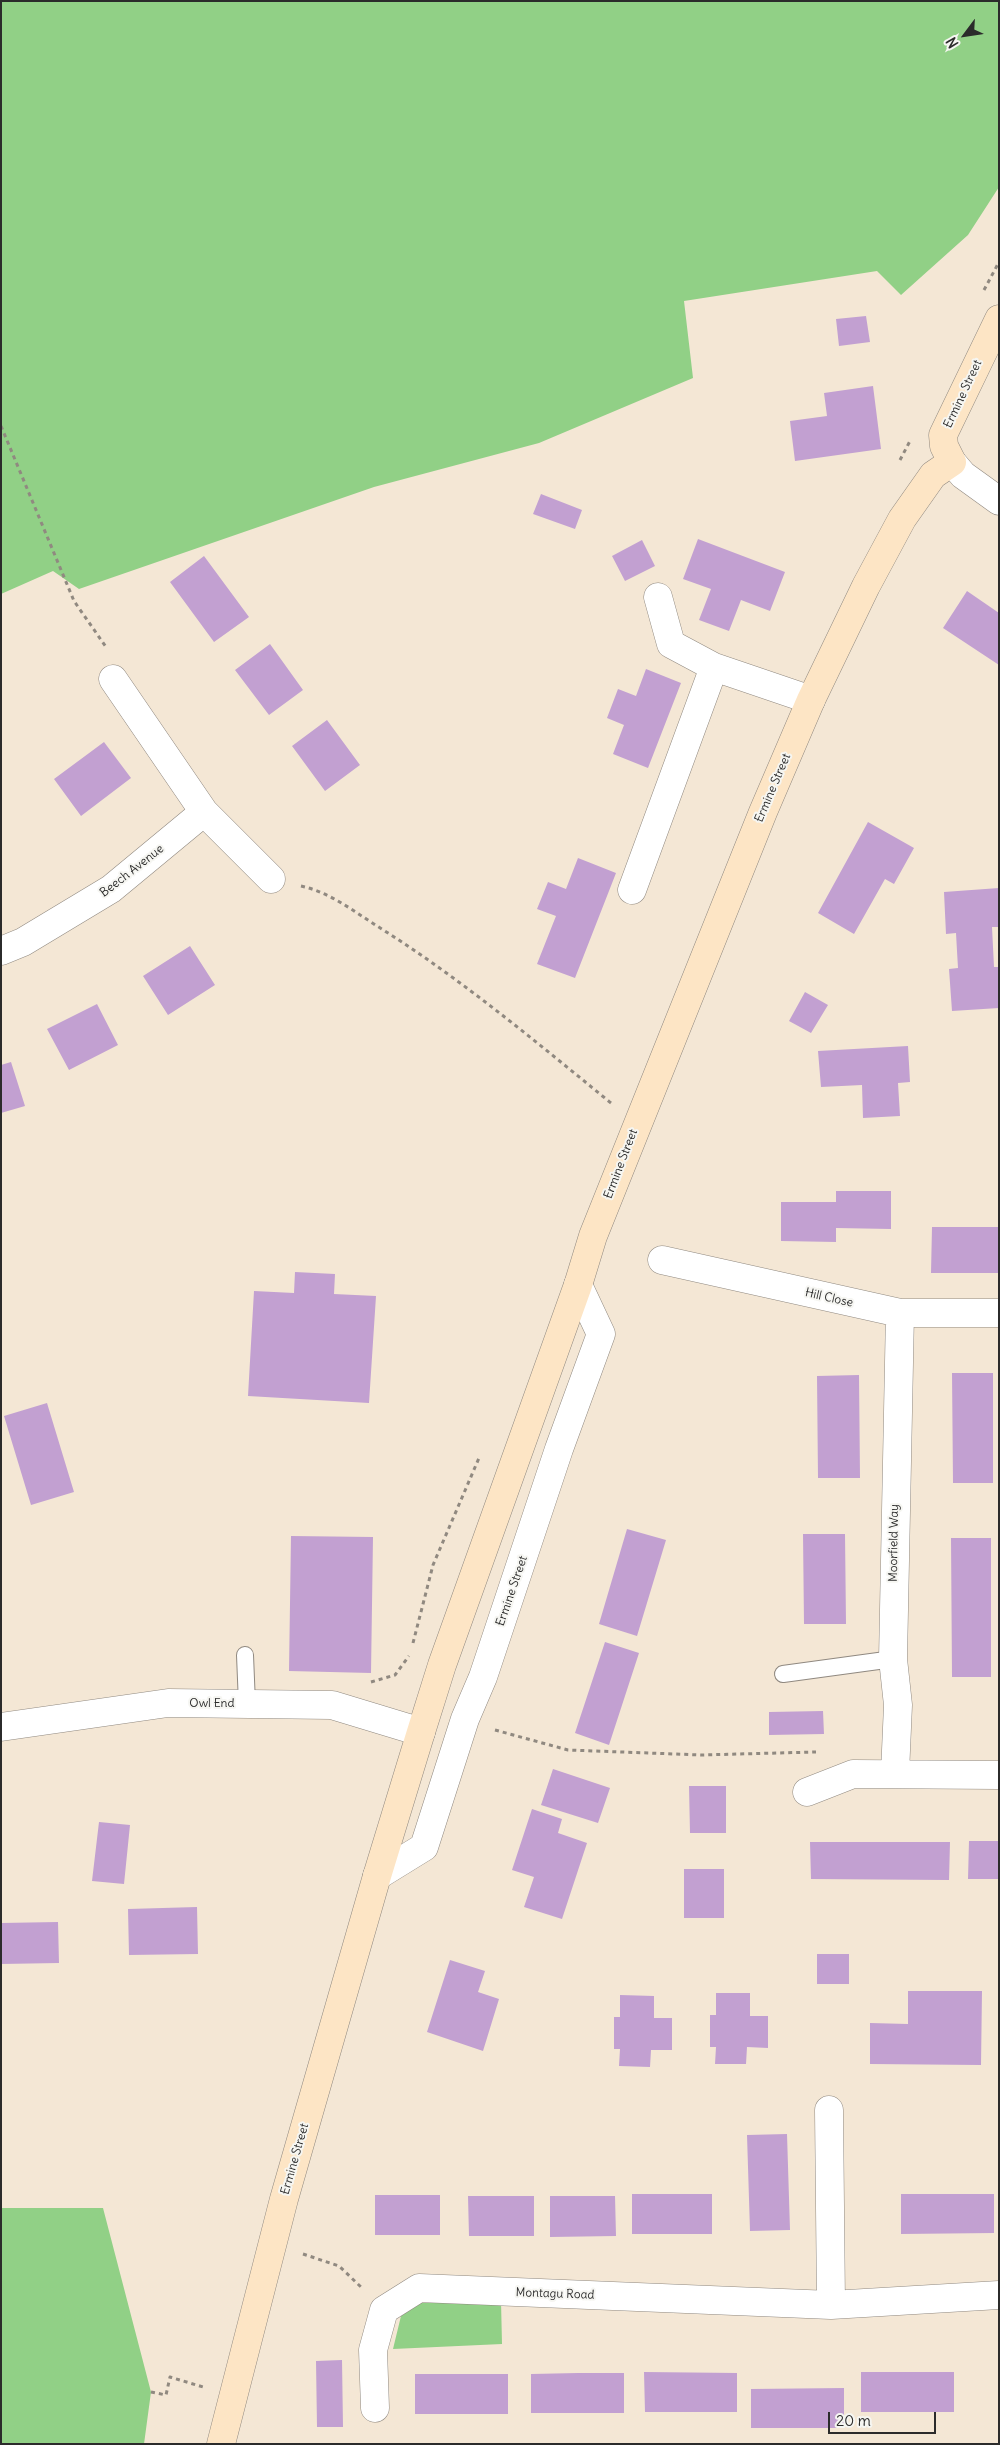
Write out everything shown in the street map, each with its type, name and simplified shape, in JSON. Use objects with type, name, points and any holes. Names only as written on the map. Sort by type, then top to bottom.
[{"type":"street","name":"Ermine Street","points":[[221,2444],[284,2199],[376,1876],[446,1655],[578,1285],[593,1236],[637,1122],[763,812],[811,700],[866,586],[902,519],[933,475],[952,462],[944,446],[943,435],[999,318]]},
{"type":"street","points":[[952,462],[962,474],[999,501]]},
{"type":"street","points":[[658,597],[670,644],[714,667],[811,700]]},
{"type":"street","points":[[632,890],[714,667]]},
{"type":"street","points":[[113,679],[204,812],[271,879]]},
{"type":"street","name":"Beech Avenue","points":[[1,951],[23,942],[111,889],[204,812]]},
{"type":"street","name":"Hill Close","points":[[662,1260],[900,1313],[999,1313]]},
{"type":"street","name":"Ermine Street","points":[[376,1876],[424,1847],[466,1719],[483,1677],[559,1450],[601,1334],[578,1285]]},
{"type":"street","name":"Moorfield Way","points":[[895,1773],[898,1705],[893,1659],[895,1468],[900,1313]]},
{"type":"street","name":"Owl End","points":[[1,1727],[168,1703],[332,1705],[421,1732]]},
{"type":"street","points":[[806,1792],[853,1774],[999,1775]]},
{"type":"street","points":[[828,2110],[831,2305]]},
{"type":"street","name":"Montagu Road","points":[[384,2310],[419,2288],[831,2305],[999,2294]]},
{"type":"street","points":[[375,2408],[373,2350],[384,2310]]},
{"type":"lane","points":[[245,1655],[247,1704]]},
{"type":"lane","points":[[783,1674],[893,1659]]},
{"type":"path","points":[[1,426],[74,602],[116,662],[113,679]]},
{"type":"path","points":[[271,879],[321,890],[417,951],[507,1018],[612,1104]]},
{"type":"path","points":[[412,1646],[433,1565],[482,1450]]},
{"type":"path","points":[[370,1682],[395,1675],[410,1654]]},
{"type":"path","points":[[466,1719],[511,1735],[568,1750],[701,1755],[825,1752]]},
{"type":"path","points":[[297,2251],[339,2266],[384,2310]]},
{"type":"path","points":[[151,2392],[166,2395],[170,2377],[209,2389]]},
{"type":"green space","points":[[1,1],[999,1],[999,187],[968,235],[901,295],[877,271],[684,301],[693,378],[539,443],[374,487],[79,589],[53,571],[1,594]]},
{"type":"green space","points":[[1,2208],[103,2208],[151,2392],[144,2444],[1,2444]]},
{"type":"green space","points":[[501,2301],[502,2344],[393,2349],[401,2316],[419,2303]]},
{"type":"building","points":[[866,316],[870,342],[839,346],[836,319]]},
{"type":"building","points":[[873,386],[881,449],[795,461],[790,421],[827,416],[824,393]]},
{"type":"building","points":[[541,494],[582,510],[575,529],[533,514]]},
{"type":"building","points":[[698,539],[785,572],[770,611],[741,600],[729,631],[699,620],[711,589],[683,579]]},
{"type":"building","points":[[642,540],[655,566],[625,581],[612,556]]},
{"type":"building","points":[[204,556],[249,617],[214,642],[170,582]]},
{"type":"building","points":[[967,591],[999,613],[999,665],[943,628]]},
{"type":"building","points":[[270,644],[303,690],[269,715],[235,670]]},
{"type":"building","points":[[646,669],[681,683],[648,768],[613,754],[624,725],[607,718],[618,689],[636,696]]},
{"type":"building","points":[[327,720],[360,765],[325,791],[292,746]]},
{"type":"building","points":[[104,742],[131,778],[81,816],[54,779]]},
{"type":"building","points":[[868,822],[914,848],[894,884],[885,879],[854,934],[818,913]]},
{"type":"building","points":[[578,858],[616,873],[575,978],[537,964],[556,916],[537,909],[548,882],[566,889]]},
{"type":"building","points":[[999,888],[999,927],[992,927],[994,967],[999,967],[999,1008],[952,1011],[949,969],[958,968],[956,933],[946,934],[944,892]]},
{"type":"building","points":[[190,946],[215,985],[168,1015],[143,976]]},
{"type":"building","points":[[805,992],[828,1005],[811,1033],[789,1021]]},
{"type":"building","points":[[97,1004],[118,1045],[69,1070],[47,1029]]},
{"type":"building","points":[[908,1046],[910,1082],[898,1083],[900,1116],[863,1118],[862,1085],[821,1087],[818,1051]]},
{"type":"building","points":[[11,1062],[25,1106],[1,1113],[1,1065]]},
{"type":"building","points":[[836,1191],[891,1191],[891,1229],[836,1228],[836,1242],[781,1241],[781,1202],[836,1202]]},
{"type":"building","points":[[932,1227],[999,1227],[999,1273],[931,1273]]},
{"type":"building","points":[[295,1272],[335,1274],[334,1294],[376,1296],[369,1403],[248,1396],[254,1291],[294,1293]]},
{"type":"building","points":[[952,1373],[993,1373],[993,1483],[953,1483]]},
{"type":"building","points":[[859,1375],[860,1478],[818,1478],[817,1376]]},
{"type":"building","points":[[47,1403],[74,1492],[31,1505],[4,1416]]},
{"type":"building","points":[[627,1529],[666,1540],[637,1636],[599,1624]]},
{"type":"building","points":[[803,1534],[845,1534],[846,1624],[804,1624]]},
{"type":"building","points":[[291,1536],[373,1537],[371,1673],[289,1671]]},
{"type":"building","points":[[951,1538],[991,1538],[991,1677],[952,1677]]},
{"type":"building","points":[[605,1642],[639,1653],[609,1745],[575,1733]]},
{"type":"building","points":[[823,1711],[824,1734],[769,1735],[769,1712]]},
{"type":"building","points":[[553,1769],[610,1788],[598,1823],[541,1805]]},
{"type":"building","points":[[689,1786],[726,1786],[726,1833],[690,1833]]},
{"type":"building","points":[[532,1809],[562,1819],[558,1833],[587,1843],[562,1919],[524,1907],[534,1877],[512,1870]]},
{"type":"building","points":[[99,1822],[130,1825],[124,1884],[92,1881]]},
{"type":"building","points":[[969,1841],[999,1841],[999,1879],[968,1879]]},
{"type":"building","points":[[810,1842],[950,1842],[949,1880],[811,1879]]},
{"type":"building","points":[[684,1869],[724,1869],[724,1918],[684,1918]]},
{"type":"building","points":[[197,1907],[198,1954],[129,1955],[128,1909]]},
{"type":"building","points":[[58,1922],[59,1963],[1,1964],[1,1923]]},
{"type":"building","points":[[817,1954],[849,1954],[849,1984],[817,1984]]},
{"type":"building","points":[[450,1960],[485,1971],[478,1992],[499,1999],[483,2051],[427,2032]]},
{"type":"building","points":[[908,1991],[982,1991],[981,2065],[870,2064],[870,2023],[908,2024]]},
{"type":"building","points":[[716,1993],[750,1993],[750,2016],[768,2016],[768,2048],[747,2047],[746,2064],[715,2064],[716,2047],[710,2047],[710,2015],[716,2015]]},
{"type":"building","points":[[620,1995],[654,1996],[654,2018],[672,2018],[672,2050],[651,2050],[650,2067],[619,2066],[620,2049],[614,2049],[614,2017],[620,2017]]},
{"type":"building","points":[[787,2134],[790,2230],[750,2231],[747,2135]]},
{"type":"building","points":[[632,2194],[712,2194],[712,2234],[632,2234]]},
{"type":"building","points":[[901,2194],[994,2194],[994,2233],[901,2234]]},
{"type":"building","points":[[375,2195],[440,2195],[440,2235],[375,2235]]},
{"type":"building","points":[[468,2196],[534,2196],[534,2236],[469,2236]]},
{"type":"building","points":[[550,2196],[615,2196],[616,2236],[550,2237]]},
{"type":"building","points":[[342,2360],[343,2427],[317,2427],[316,2361]]},
{"type":"building","points":[[644,2372],[737,2373],[737,2412],[645,2412]]},
{"type":"building","points":[[861,2372],[954,2372],[954,2412],[861,2412]]},
{"type":"building","points":[[624,2373],[624,2413],[531,2413],[531,2374]]},
{"type":"building","points":[[415,2374],[508,2374],[508,2414],[415,2414]]},
{"type":"building","points":[[844,2388],[844,2428],[751,2428],[751,2389]]}]
